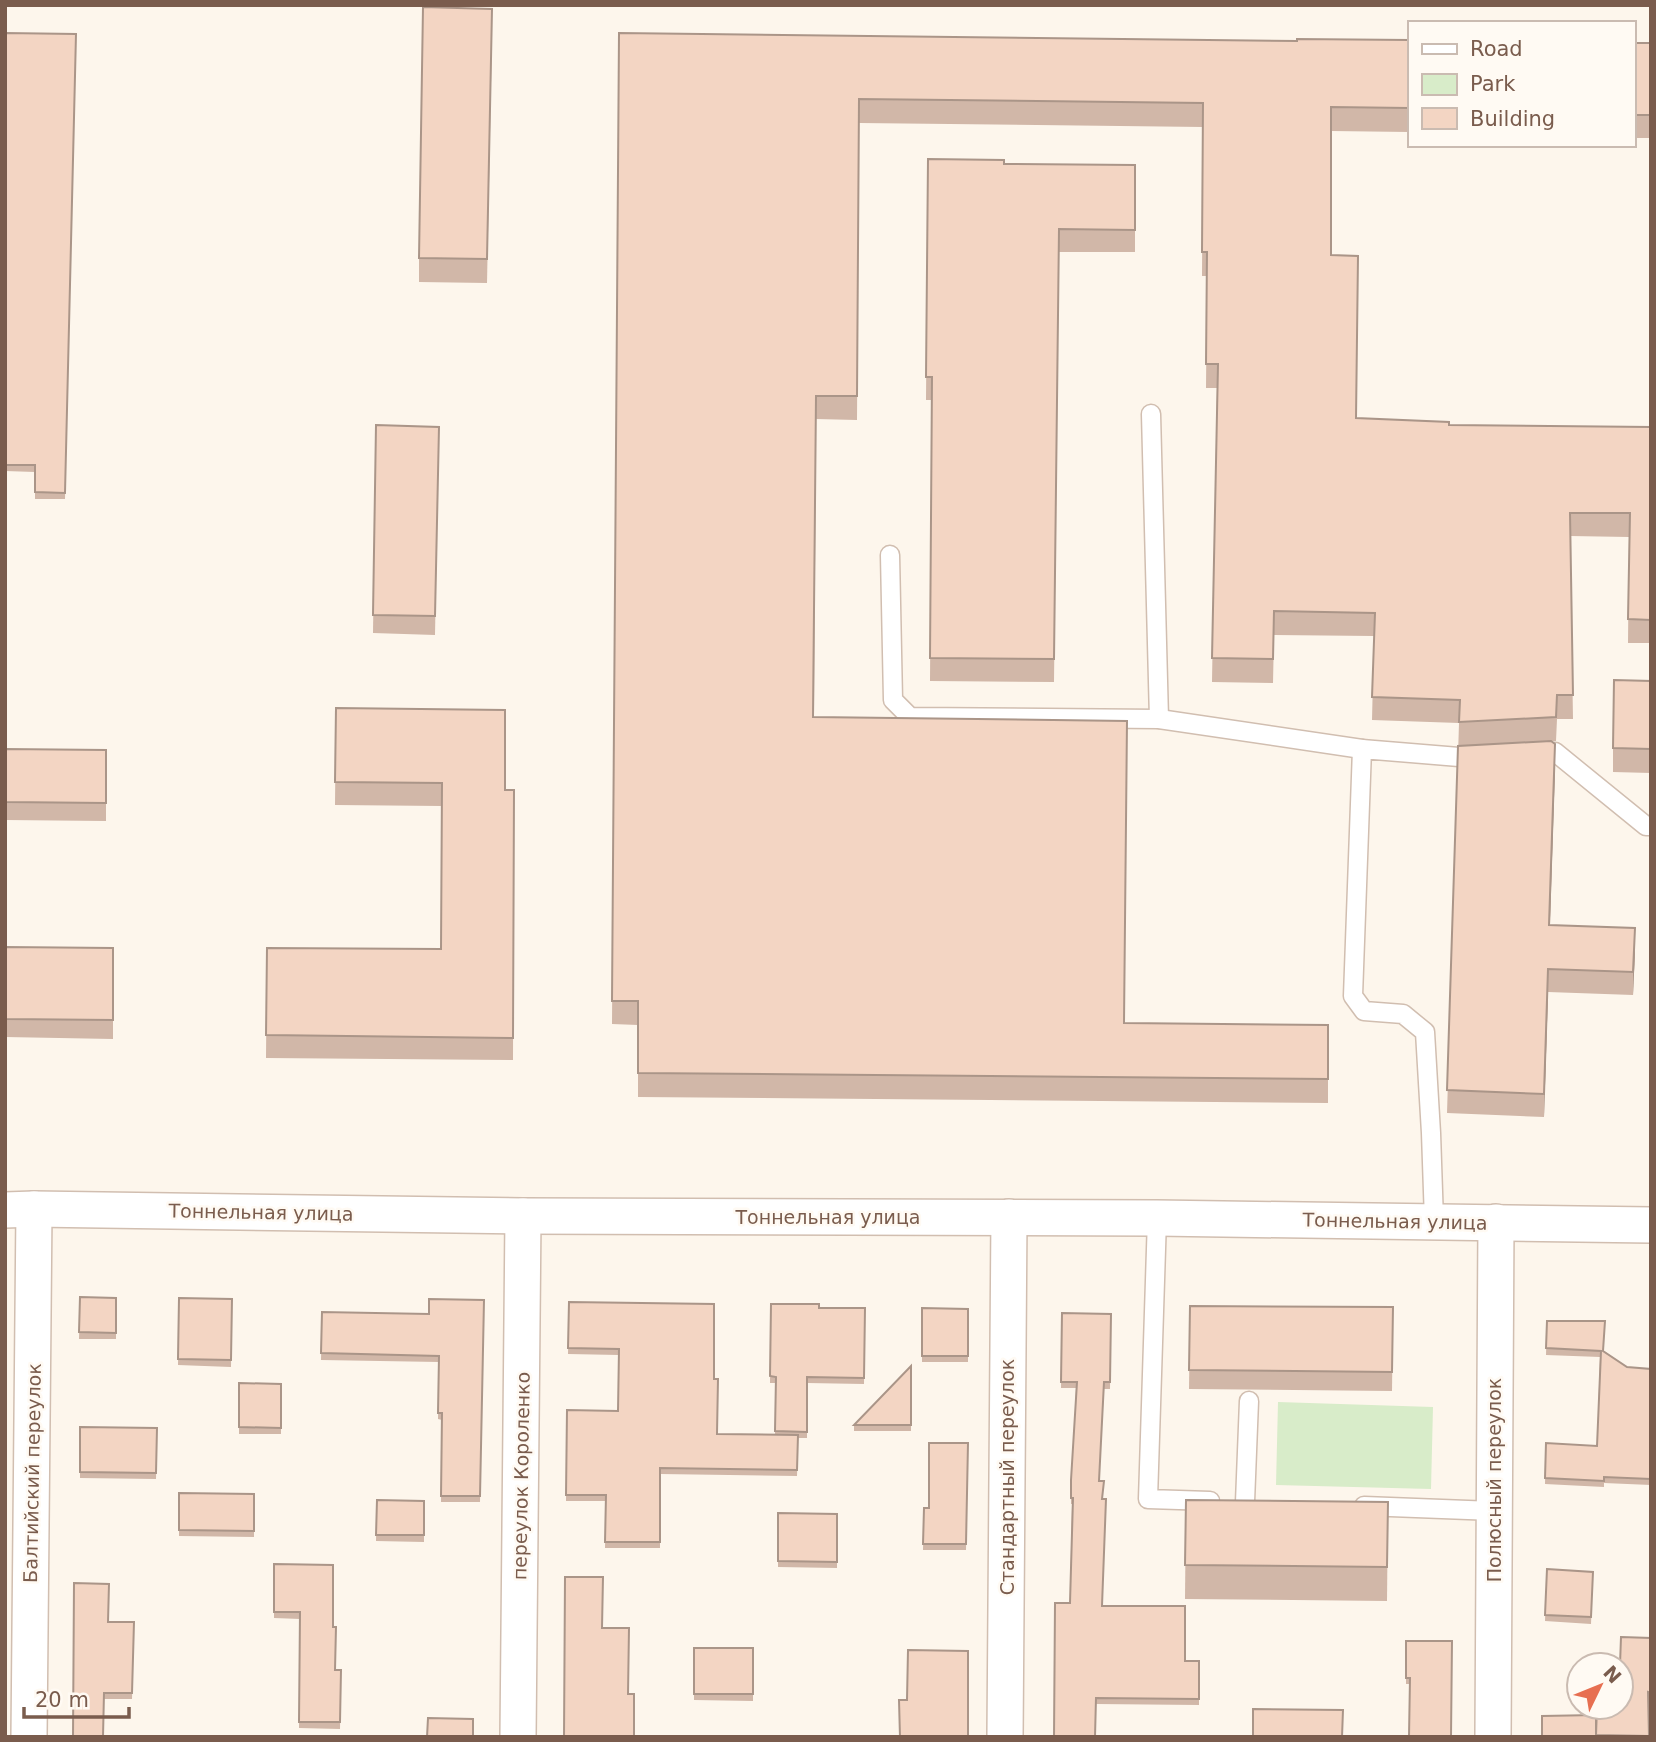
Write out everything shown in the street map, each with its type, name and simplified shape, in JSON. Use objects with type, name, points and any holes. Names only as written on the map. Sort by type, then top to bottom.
[{"type":"street","name":"Тоннельная улица","points":[[20,1209],[523,1216],[1157,1218],[1651,1225]]},
{"type":"street","name":"Балтийский переулок","points":[[20,1209],[29,1737]]},
{"type":"street","name":"переулок Короленко","points":[[518,1737],[523,1216]]},
{"type":"street","name":"Стандартный переулок","points":[[1005,1737],[1009,1217]]},
{"type":"street","name":"Полюсный переулок","points":[[1493,1737],[1496,1222]]},
{"type":"lane","points":[[1151,414],[1159,719]]},
{"type":"lane","points":[[890,555],[893,700],[910,717],[1159,719],[1362,749],[1459,757],[1555,752],[1646,826],[1651,826]]},
{"type":"lane","points":[[1362,749],[1353,996],[1364,1011],[1403,1014],[1425,1032],[1434,1221]]},
{"type":"lane","points":[[1157,1218],[1148,1499],[1251,1502],[1249,1401]]},
{"type":"lane","points":[[1352,1506],[1494,1511]]},
{"type":"green space","points":[[1278,1402],[1433,1407],[1431,1489],[1276,1485]]},
{"type":"building","points":[[423,7],[492,9],[487,259],[419,258]]},
{"type":"building","points":[[5,33],[76,34],[65,493],[35,492],[35,465],[5,465]]},
{"type":"building","points":[[619,33],[1408,40],[1408,108],[1331,107],[1331,255],[1358,256],[1356,418],[1449,422],[1449,425],[1651,427],[1651,620],[1628,619],[1630,513],[1570,513],[1573,695],[1557,695],[1556,717],[1459,722],[1460,700],[1372,697],[1375,613],[1274,611],[1273,659],[1212,658],[1218,364],[1206,364],[1207,252],[1202,252],[1203,103],[859,99],[857,396],[816,396],[813,717],[1127,721],[1124,1023],[1328,1025],[1328,1079],[638,1073],[638,1001],[612,1001]]},
{"type":"building","points":[[1635,43],[1651,43],[1651,115],[1635,115]]},
{"type":"building","points":[[928,159],[1004,160],[1004,164],[1135,165],[1135,230],[1059,229],[1054,659],[930,658],[932,377],[926,377]]},
{"type":"building","points":[[376,425],[439,427],[435,616],[373,615]]},
{"type":"building","points":[[1614,680],[1651,681],[1651,749],[1613,748]]},
{"type":"building","points":[[336,708],[505,710],[505,790],[514,790],[513,1038],[266,1035],[267,948],[441,949],[442,783],[335,782]]},
{"type":"building","points":[[1551,741],[1555,744],[1549,925],[1635,928],[1633,972],[1548,969],[1544,1094],[1447,1090],[1458,746]]},
{"type":"building","points":[[5,749],[106,750],[106,803],[5,802]]},
{"type":"building","points":[[5,947],[113,948],[113,1020],[5,1019]]},
{"type":"building","points":[[80,1297],[116,1298],[116,1333],[79,1332]]},
{"type":"building","points":[[179,1298],[232,1299],[231,1360],[178,1359]]},
{"type":"building","points":[[429,1299],[484,1300],[480,1496],[441,1496],[442,1413],[438,1413],[439,1356],[321,1353],[322,1312],[429,1314]]},
{"type":"building","points":[[569,1302],[714,1304],[714,1379],[718,1379],[717,1434],[798,1435],[797,1470],[660,1468],[660,1542],[605,1542],[606,1495],[566,1495],[567,1410],[618,1411],[619,1349],[568,1348]]},
{"type":"building","points":[[771,1304],[865,1308],[864,1378],[807,1377],[807,1432],[775,1431],[776,1377],[770,1376]]},
{"type":"building","points":[[1190,1306],[1393,1307],[1392,1372],[1189,1370]]},
{"type":"building","points":[[922,1308],[968,1309],[968,1356],[922,1356]]},
{"type":"building","points":[[1062,1313],[1111,1314],[1110,1382],[1104,1382],[1099,1481],[1104,1481],[1102,1499],[1106,1499],[1102,1606],[1185,1606],[1185,1661],[1199,1661],[1199,1699],[1096,1698],[1095,1737],[1054,1737],[1055,1603],[1070,1603],[1073,1498],[1071,1480],[1077,1382],[1061,1382]]},
{"type":"building","points":[[1547,1321],[1605,1321],[1603,1351],[1627,1367],[1651,1369],[1651,1479],[1604,1477],[1604,1481],[1545,1478],[1546,1443],[1597,1446],[1601,1351],[1546,1348]]},
{"type":"building","points":[[911,1366],[911,1425],[854,1425]]},
{"type":"building","points":[[239,1383],[281,1384],[281,1428],[239,1427]]},
{"type":"building","points":[[80,1427],[157,1428],[156,1473],[80,1472]]},
{"type":"building","points":[[929,1443],[968,1443],[966,1544],[923,1544],[924,1508],[929,1508]]},
{"type":"building","points":[[179,1493],[254,1494],[254,1531],[179,1530]]},
{"type":"building","points":[[377,1500],[424,1501],[424,1535],[376,1535]]},
{"type":"building","points":[[1186,1500],[1388,1502],[1387,1567],[1185,1565]]},
{"type":"building","points":[[778,1513],[837,1514],[837,1562],[778,1561]]},
{"type":"building","points":[[274,1564],[333,1565],[335,1670],[341,1670],[340,1722],[299,1722],[300,1612],[274,1612]]},
{"type":"building","points":[[1547,1569],[1593,1572],[1591,1617],[1545,1615]]},
{"type":"building","points":[[565,1577],[603,1577],[602,1628],[629,1628],[628,1694],[634,1694],[634,1737],[564,1737]]},
{"type":"building","points":[[74,1583],[109,1584],[108,1622],[134,1622],[132,1693],[104,1693],[103,1737],[73,1737]]},
{"type":"building","points":[[1621,1637],[1651,1638],[1649,1736],[1596,1735],[1596,1721],[1635,1721],[1635,1651],[1620,1651]]},
{"type":"building","points":[[1406,1641],[1452,1641],[1451,1737],[1409,1737],[1410,1678],[1406,1678]]},
{"type":"building","points":[[694,1648],[753,1648],[753,1694],[694,1694]]},
{"type":"building","points":[[908,1650],[968,1651],[968,1737],[900,1737],[899,1700],[907,1700]]},
{"type":"building","points":[[1253,1709],[1343,1710],[1342,1737],[1253,1737]]},
{"type":"building","points":[[1542,1716],[1565,1716],[1565,1721],[1596,1721],[1596,1737],[1542,1737]]},
{"type":"building","points":[[428,1718],[473,1719],[473,1737],[427,1737]]}]
